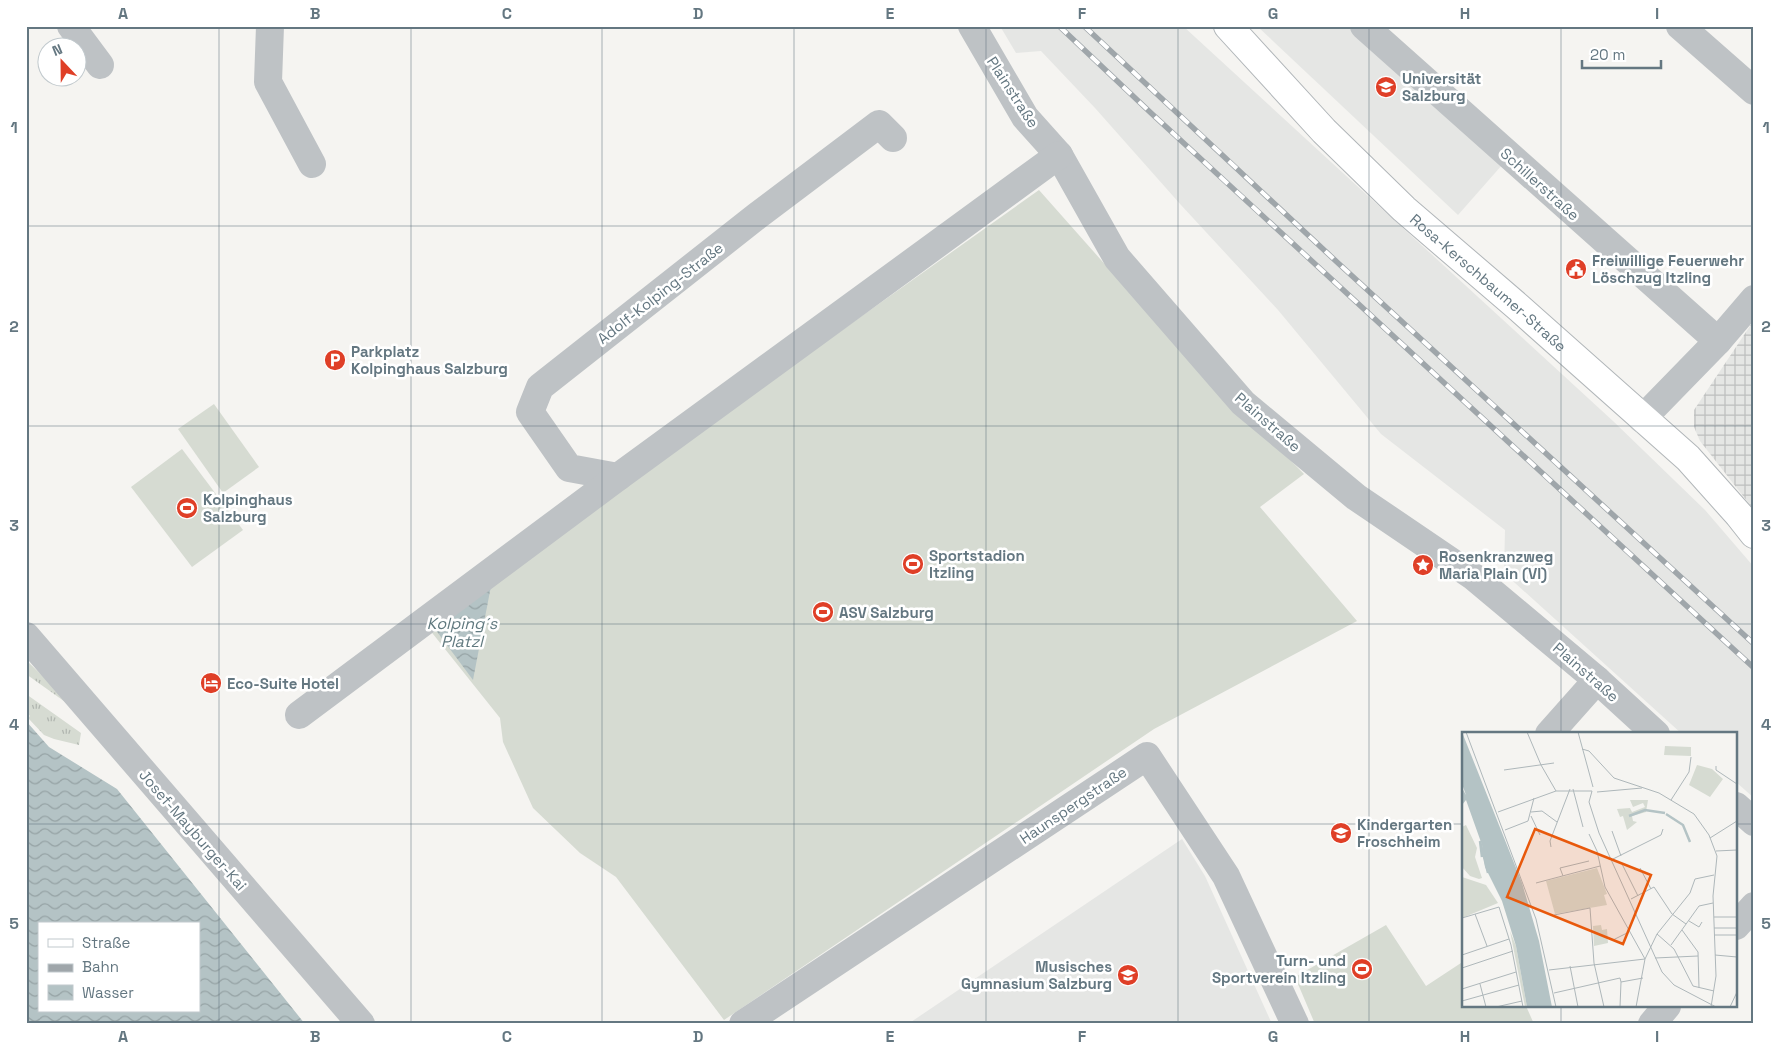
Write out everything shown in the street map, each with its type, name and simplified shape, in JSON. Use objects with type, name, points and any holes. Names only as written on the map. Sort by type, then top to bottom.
[{"type":"main road","name":"Rosa-Kerschbaumer-Straße","points":[[1228,26],[1324,131],[1404,209],[1688,458],[1754,534]]},
{"type":"street","points":[[71,26],[100,65]]},
{"type":"street","points":[[270,26],[268,82],[312,164]]},
{"type":"street","name":"Plainstraße","points":[[972,26],[1025,117],[1059,155],[1118,258],[1243,403],[1356,496],[1474,577],[1597,680],[1654,732]]},
{"type":"street","name":"Schillerstraße","points":[[1364,26],[1718,341]]},
{"type":"street","points":[[1680,26],[1754,90]]},
{"type":"street","name":"Adolf-Kolping-Straße","points":[[618,477],[569,468],[530,412],[540,387],[757,216],[879,124],[893,138]]},
{"type":"street","points":[[299,714],[618,477],[1059,155]]},
{"type":"street","points":[[1642,419],[1718,341],[1754,299]]},
{"type":"street","name":"Josef-Mayburger-Kai","points":[[26,636],[361,1024]]},
{"type":"street","points":[[1551,732],[1597,680]]},
{"type":"street","name":"Haunspergstraße","points":[[743,1024],[1147,756],[1226,876],[1294,1024]]},
{"type":"street","points":[[1738,808],[1754,822]]},
{"type":"street","points":[[1738,924],[1754,906]]},
{"type":"street","points":[[1652,1024],[1665,1008]]},
{"type":"shaded area","points":[[1000,26],[1183,26],[1613,421],[1705,510],[1754,567],[1754,798],[1738,784],[1738,732],[1680,732],[1504,573],[1505,530],[1381,434],[1278,310],[1041,51],[1016,53]]},
{"type":"shaded area","name":"Universität Salzburg","points":[[1257,26],[1384,26],[1517,148],[1458,215]]},
{"type":"shaded area","points":[[1754,320],[1754,510],[1700,441],[1694,427],[1694,410]]},
{"type":"shaded area","points":[[1182,839],[1205,876],[1272,1024],[908,1024]]},
{"type":"green space","name":"Sportstadion Itzling","points":[[1039,190],[1172,340],[1304,474],[1260,507],[1357,621],[1154,729],[724,1020],[616,877],[580,853],[533,808],[503,742],[500,718],[429,629],[748,397]]},
{"type":"green space","name":"Kolpinghaus Salzburg","points":[[214,404],[259,467],[223,493],[178,429]]},
{"type":"green space","name":"Kolpinghaus Salzburg","points":[[182,449],[243,530],[192,567],[131,487]]},
{"type":"green space","points":[[26,660],[82,714],[26,674]]},
{"type":"green space","points":[[26,694],[81,733],[79,745],[44,735],[28,718],[30,716],[26,712]]},
{"type":"green space","name":"Turn- und Sportverein Itzling","points":[[1386,925],[1426,986],[1462,962],[1462,1008],[1527,1008],[1534,1024],[1315,1024],[1295,977]]},
{"type":"water","name":"Kolping´s Platzl","points":[[491,586],[473,680],[435,629]]},
{"type":"water","points":[[26,721],[49,747],[117,789],[305,1024],[26,1024]]},
{"type":"railway","points":[[1059,26],[1754,668]]},
{"type":"railway","points":[[1084,26],[1338,263],[1754,644]]},
{"type":"place","name":"Universität Salzburg","points":[[1386,87]]},
{"type":"place","name":"Freiwillige Feuerwehr Löschzug Itzling","points":[[1576,269]]},
{"type":"place","name":"Parkplatz Kolpinghaus Salzburg","points":[[335,360]]},
{"type":"place","name":"Kolpinghaus Salzburg","points":[[187,508]]},
{"type":"place","name":"Sportstadion Itzling","points":[[913,564]]},
{"type":"place","name":"Rosenkranzweg Maria Plain (VI)","points":[[1423,565]]},
{"type":"place","name":"ASV Salzburg","points":[[823,612]]},
{"type":"place","name":"Eco-Suite Hotel","points":[[211,683]]},
{"type":"place","name":"Kindergarten Froschheim","points":[[1341,833]]},
{"type":"place","name":"Turn- und Sportverein Itzling","points":[[1362,969]]},
{"type":"place","name":"Musisches Gymnasium Salzburg","points":[[1128,975]]}]
